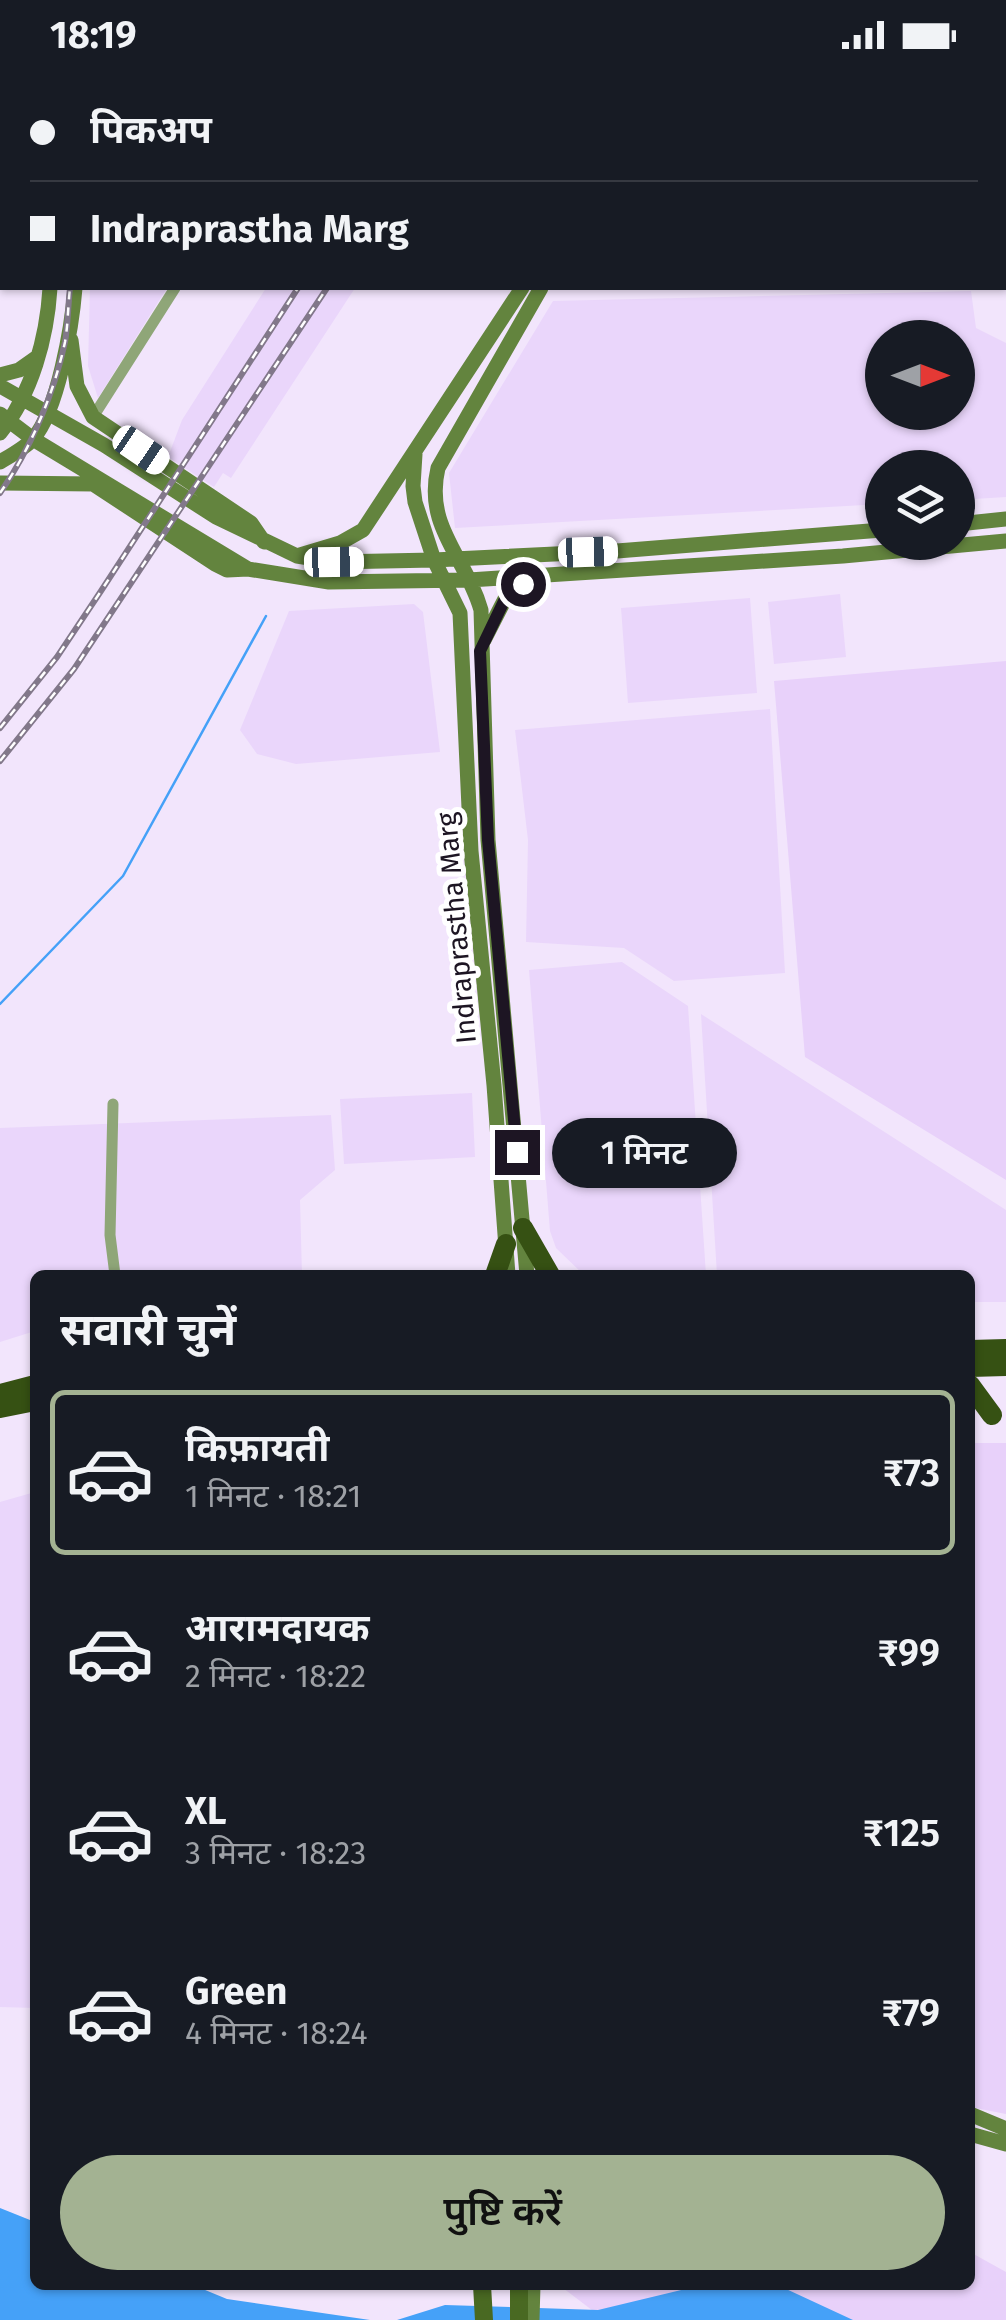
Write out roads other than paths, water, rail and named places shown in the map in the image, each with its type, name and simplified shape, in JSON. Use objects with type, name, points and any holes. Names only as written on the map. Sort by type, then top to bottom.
[{"type":"highway","points":[[522,1228],[547,1270]]},
{"type":"highway","points":[[497,1270],[506,1244]]},
{"type":"highway","points":[[975,1367],[1006,1366]]},
{"type":"highway","points":[[0,1394],[30,1388]]},
{"type":"highway","points":[[0,1408],[30,1389]]},
{"type":"highway","points":[[975,1389],[999,1415]]},
{"type":"main road","points":[[50,290],[40,354],[20,399],[4,422],[226,570],[248,568],[329,582],[469,580],[842,556],[1006,541]]},
{"type":"main road","points":[[75,290],[71,340],[77,386],[109,438]]},
{"type":"main road","points":[[297,556],[340,543],[363,530],[521,290]]},
{"type":"main road","name":"Indraprastha Marg","points":[[526,1270],[488,840],[481,610],[434,509],[438,468],[539,290]]},
{"type":"main road","points":[[49,310],[58,323],[67,322],[73,313]]},
{"type":"main road","points":[[0,462],[29,442],[46,414],[71,340]]},
{"type":"main road","points":[[0,375],[24,368],[40,354]]},
{"type":"main road","points":[[0,386],[46,414],[109,438],[251,523],[265,543],[297,556],[334,562],[434,560],[617,551],[865,531]]},
{"type":"main road","points":[[29,442],[112,484],[248,568]]},
{"type":"main road","name":"Indraprastha Marg","points":[[416,454],[412,486],[415,502],[437,581],[458,605],[471,851],[508,1270]]},
{"type":"main road","points":[[0,483],[94,484]]},
{"type":"main road","points":[[975,522],[1006,519]]},
{"type":"main road","points":[[480,651],[505,599],[537,576]]},
{"type":"main road","points":[[975,2116],[1006,2129]]},
{"type":"main road","points":[[975,2135],[1006,2144]]},
{"type":"main road","points":[[482,2290],[484,2320]]},
{"type":"main road","points":[[519,2320],[526,2292]]},
{"type":"main road","points":[[526,2292],[532,2320]]},
{"type":"street","points":[[93,417],[174,290]]},
{"type":"street","points":[[112,1104],[110,1234],[114,1270]]},
{"type":"water","points":[[0,2208],[30,2220],[30,2290],[205,2290],[227,2299],[370,2320],[0,2320]]},
{"type":"water","points":[[681,2290],[788,2290],[853,2320],[397,2320],[445,2305],[598,2310]]},
{"type":"waterway","points":[[0,1004],[123,876],[266,616]]},
{"type":"railway","points":[[0,493],[48,401],[65,342],[70,290]]},
{"type":"railway","points":[[0,728],[57,657],[297,290]]},
{"type":"railway","points":[[0,761],[74,669],[326,290]]}]
